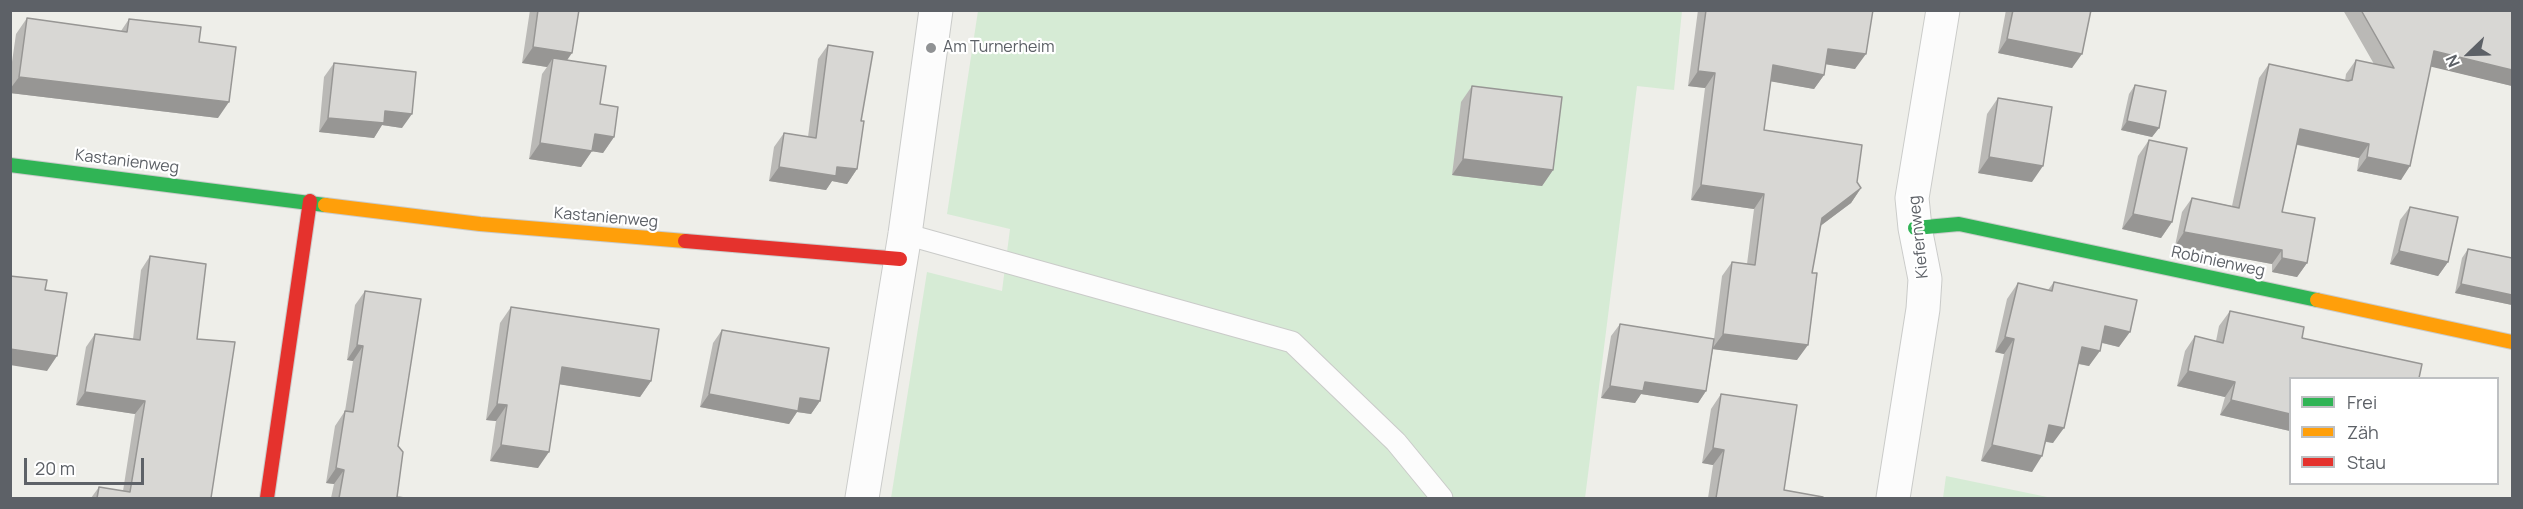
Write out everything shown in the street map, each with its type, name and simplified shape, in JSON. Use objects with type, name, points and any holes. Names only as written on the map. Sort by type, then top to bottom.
[{"type":"street","points":[[862,498],[903,246],[936,10]]},
{"type":"street","name":"Kiefernweg","points":[[1893,498],[1923,309],[1925,279],[1912,198],[1943,10]]},
{"type":"street","name":"Kastanienweg","points":[[10,165],[480,224],[903,246]]},
{"type":"street","points":[[267,498],[310,201]]},
{"type":"street","name":"Robinienweg","points":[[1915,228],[1959,224],[2512,342]]},
{"type":"lane","points":[[903,246],[1292,342],[1396,442],[1442,498]]},
{"type":"green space","points":[[978,11],[1682,11],[1674,90],[1637,86],[1585,498],[891,498],[927,272],[1002,291],[1010,229],[947,214]]},
{"type":"green space","points":[[1946,476],[2052,498],[1943,498]]},
{"type":"building","points":[[538,10],[579,10],[572,53],[533,47]]},
{"type":"building","points":[[1706,10],[1873,10],[1866,54],[1828,49],[1824,75],[1773,65],[1764,130],[1862,145],[1857,182],[1861,188],[1822,218],[1812,273],[1817,273],[1808,345],[1723,334],[1732,262],[1755,265],[1764,194],[1701,185],[1715,73],[1698,71]]},
{"type":"building","points":[[2013,10],[2091,10],[2082,54],[2007,39]]},
{"type":"building","points":[[2361,10],[2512,10],[2512,70],[2434,51],[2410,166],[2367,157],[2369,144],[2300,129],[2282,212],[2315,218],[2307,263],[2282,258],[2282,250],[2184,232],[2192,198],[2239,208],[2269,64],[2348,81],[2352,80],[2356,60],[2394,68]]},
{"type":"building","points":[[27,18],[127,32],[129,19],[201,27],[199,42],[236,47],[229,102],[19,77]]},
{"type":"building","points":[[828,45],[873,52],[861,121],[864,121],[857,169],[837,167],[836,176],[779,167],[784,133],[816,138]]},
{"type":"building","points":[[553,58],[606,66],[600,104],[618,107],[614,137],[595,134],[592,151],[540,143]]},
{"type":"building","points":[[334,63],[416,72],[412,114],[385,111],[384,123],[328,118]]},
{"type":"building","points":[[2135,85],[2166,91],[2159,128],[2127,121]]},
{"type":"building","points":[[1472,86],[1562,97],[1553,170],[1463,159]]},
{"type":"building","points":[[1998,98],[2052,107],[2043,166],[1989,157]]},
{"type":"building","points":[[2149,140],[2187,148],[2172,222],[2133,214]]},
{"type":"building","points":[[2410,207],[2458,217],[2448,262],[2399,251]]},
{"type":"building","points":[[2468,249],[2512,258],[2512,295],[2461,284]]},
{"type":"building","points":[[150,256],[206,264],[197,339],[235,342],[211,498],[97,498],[99,487],[130,492],[145,401],[85,392],[95,334],[140,340]]},
{"type":"building","points":[[10,276],[47,280],[45,290],[67,293],[57,356],[10,349]]},
{"type":"building","points":[[2054,282],[2137,300],[2130,332],[2105,326],[2100,351],[2082,347],[2064,428],[2049,425],[2042,456],[1992,445],[2014,339],[2005,337],[2018,283],[2052,291]]},
{"type":"building","points":[[365,291],[421,299],[398,446],[403,452],[397,497],[405,498],[339,498],[344,470],[336,468],[345,411],[353,412],[363,346],[357,345]]},
{"type":"building","points":[[511,307],[659,329],[651,381],[562,367],[549,452],[501,445],[507,405],[497,404]]},
{"type":"building","points":[[2230,311],[2304,327],[2302,338],[2422,364],[2419,377],[2289,377],[2289,414],[2231,400],[2235,382],[2188,371],[2195,336],[2223,343]]},
{"type":"building","points":[[1620,324],[1714,339],[1706,391],[1645,382],[1643,391],[1610,386]]},
{"type":"building","points":[[722,330],[829,348],[820,401],[800,398],[798,411],[709,394]]},
{"type":"building","points":[[1721,394],[1797,405],[1784,490],[1823,498],[1716,498],[1724,450],[1713,448]]},
{"type":"traffic: fast","points":[[10,165],[325,205]]},
{"type":"traffic: fast","points":[[1915,228],[1959,224],[2317,300]]},
{"type":"traffic: slow","points":[[325,205],[480,224],[685,241]]},
{"type":"traffic: slow","points":[[2317,300],[2512,342]]},
{"type":"traffic: jam","points":[[267,498],[310,201]]},
{"type":"traffic: jam","points":[[685,241],[900,259]]},
{"type":"place","name":"Am Turnerheim","points":[[931,48]]}]
